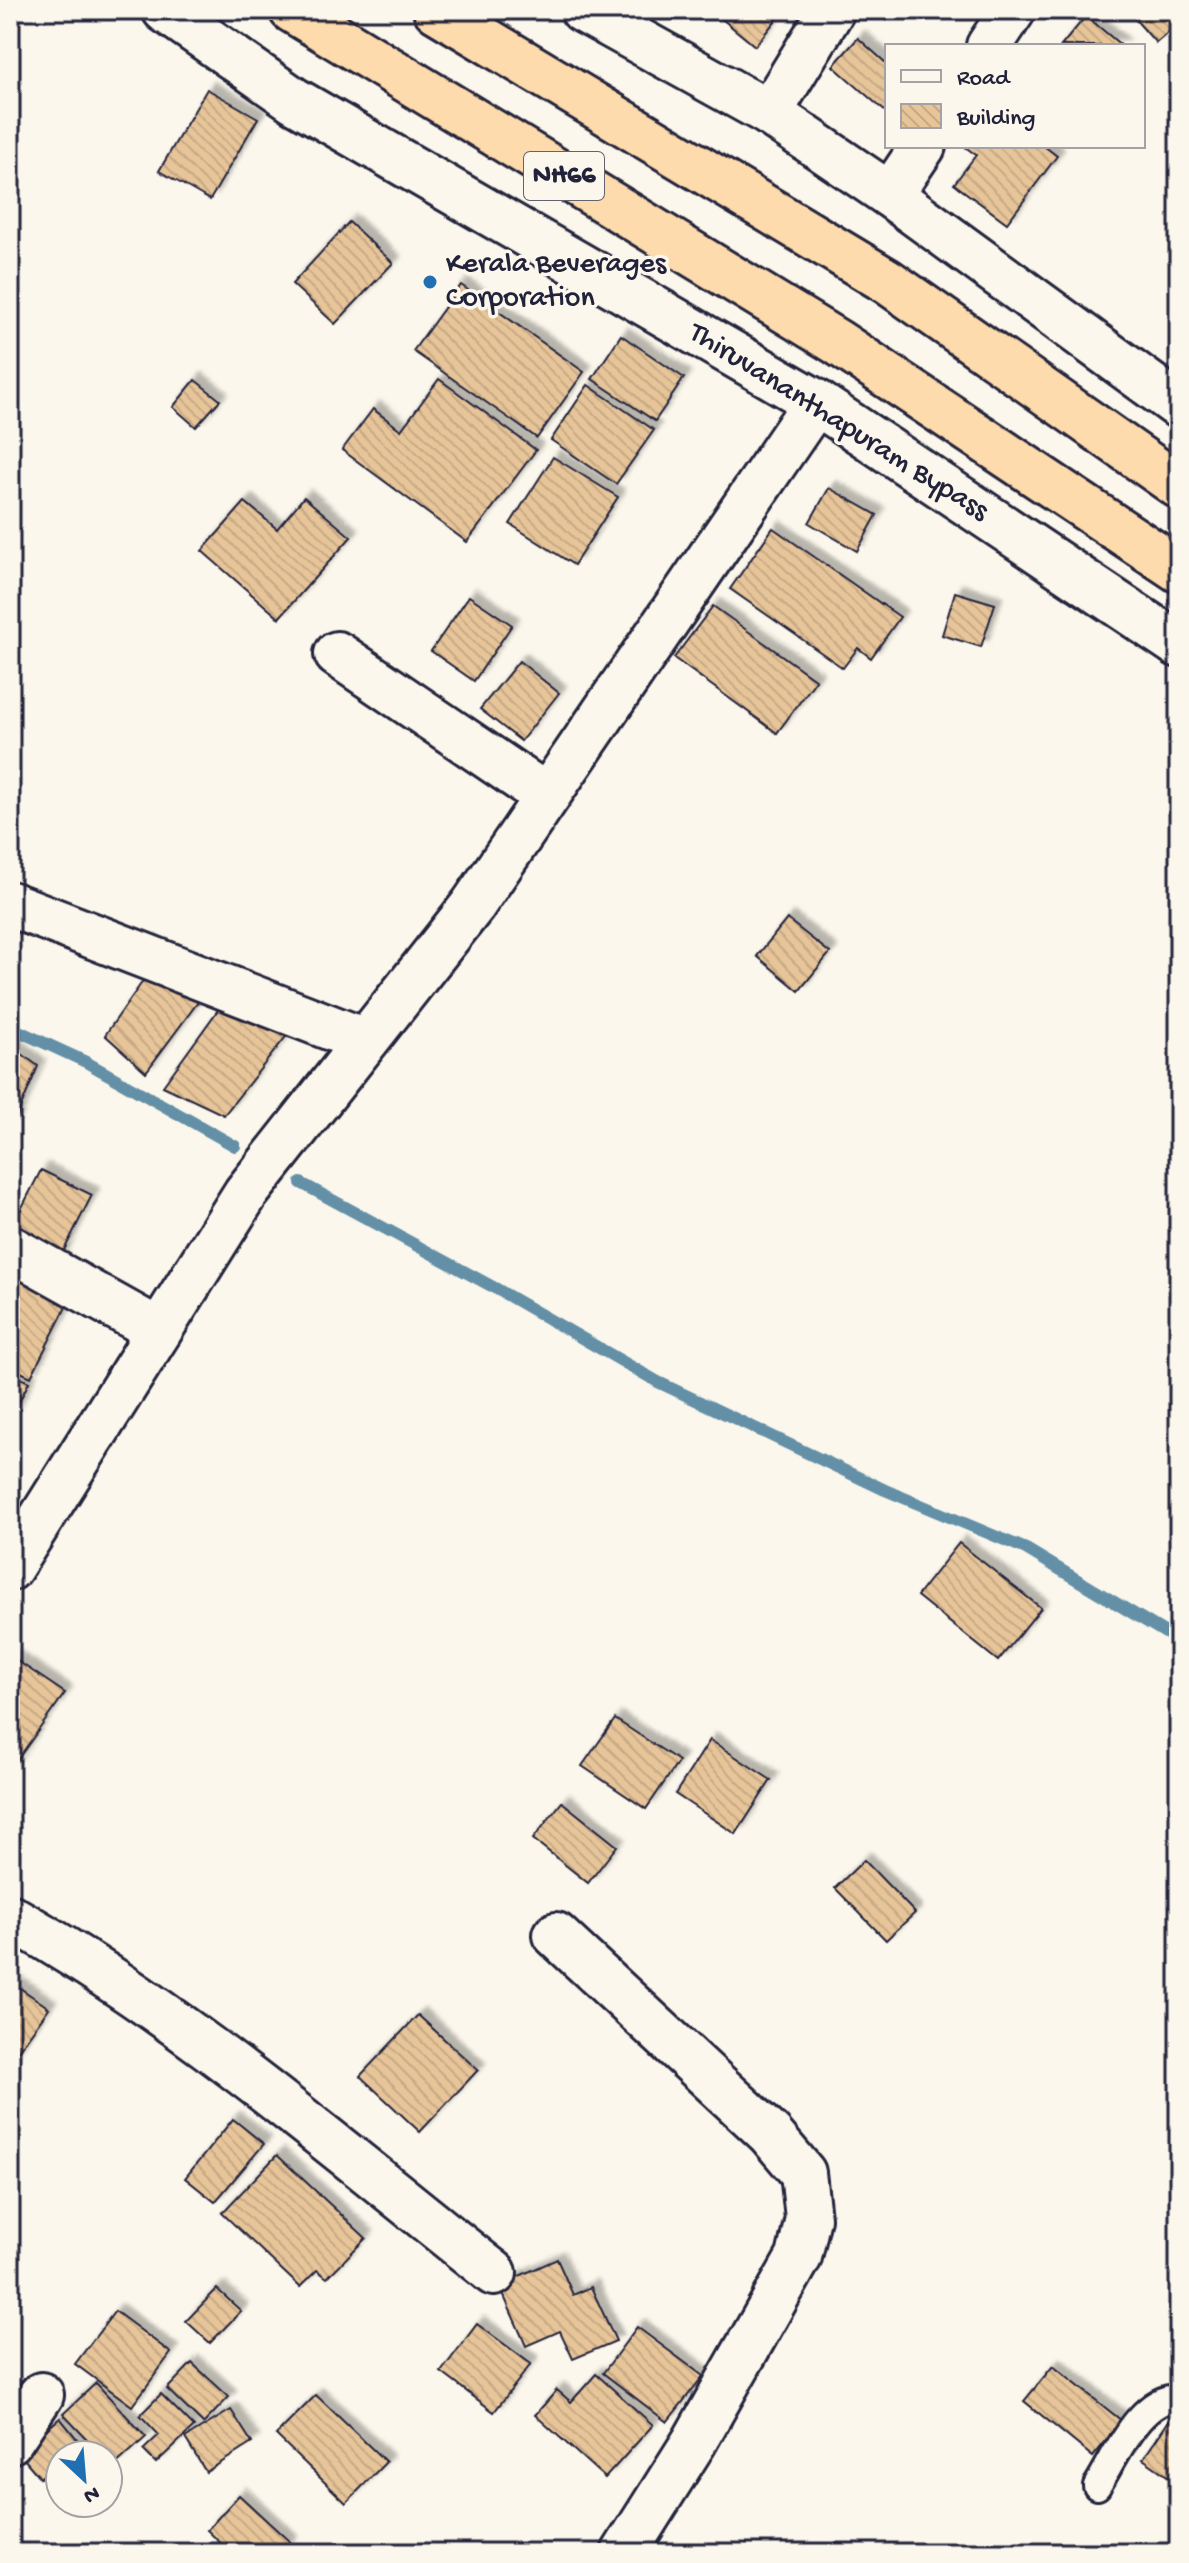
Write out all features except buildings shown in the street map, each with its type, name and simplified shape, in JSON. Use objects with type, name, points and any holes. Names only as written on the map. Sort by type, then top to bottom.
[{"type":"highway","name":"Thiruvananthapuram Bypass","points":[[292,10],[837,342],[1179,570]]},
{"type":"highway","name":"NH66","points":[[436,10],[887,281],[1179,486]]},
{"type":"street","name":"Thiruvananthapuram Bypass","points":[[165,10],[294,100],[816,402],[1179,645]]},
{"type":"street","points":[[583,10],[769,113],[890,195],[1179,406]]},
{"type":"street","points":[[769,113],[832,10]]},
{"type":"street","points":[[990,44],[1013,10]]},
{"type":"street","points":[[890,195],[922,148]]},
{"type":"street","points":[[10,1568],[246,1193],[473,905],[816,402]]},
{"type":"street","points":[[337,654],[546,796]]},
{"type":"street","points":[[10,904],[365,1041]]},
{"type":"street","points":[[10,1248],[159,1331]]},
{"type":"street","points":[[10,1917],[70,1951],[250,2080],[494,2273]]},
{"type":"street","points":[[556,1935],[770,2134],[803,2173],[808,2218],[799,2257],[694,2442],[624,2553]]},
{"type":"street","points":[[10,2441],[41,2395]]},
{"type":"lane","points":[[1097,2486],[1153,2405],[1179,2398]]},
{"type":"waterway","points":[[10,1027],[86,1062],[235,1146]]},
{"type":"waterway","points":[[301,1183],[495,1288],[658,1382],[885,1490],[1026,1549],[1179,1641]]},
{"type":"place","name":"Kerala Beverages Corporation","points":[[430,282]]}]
